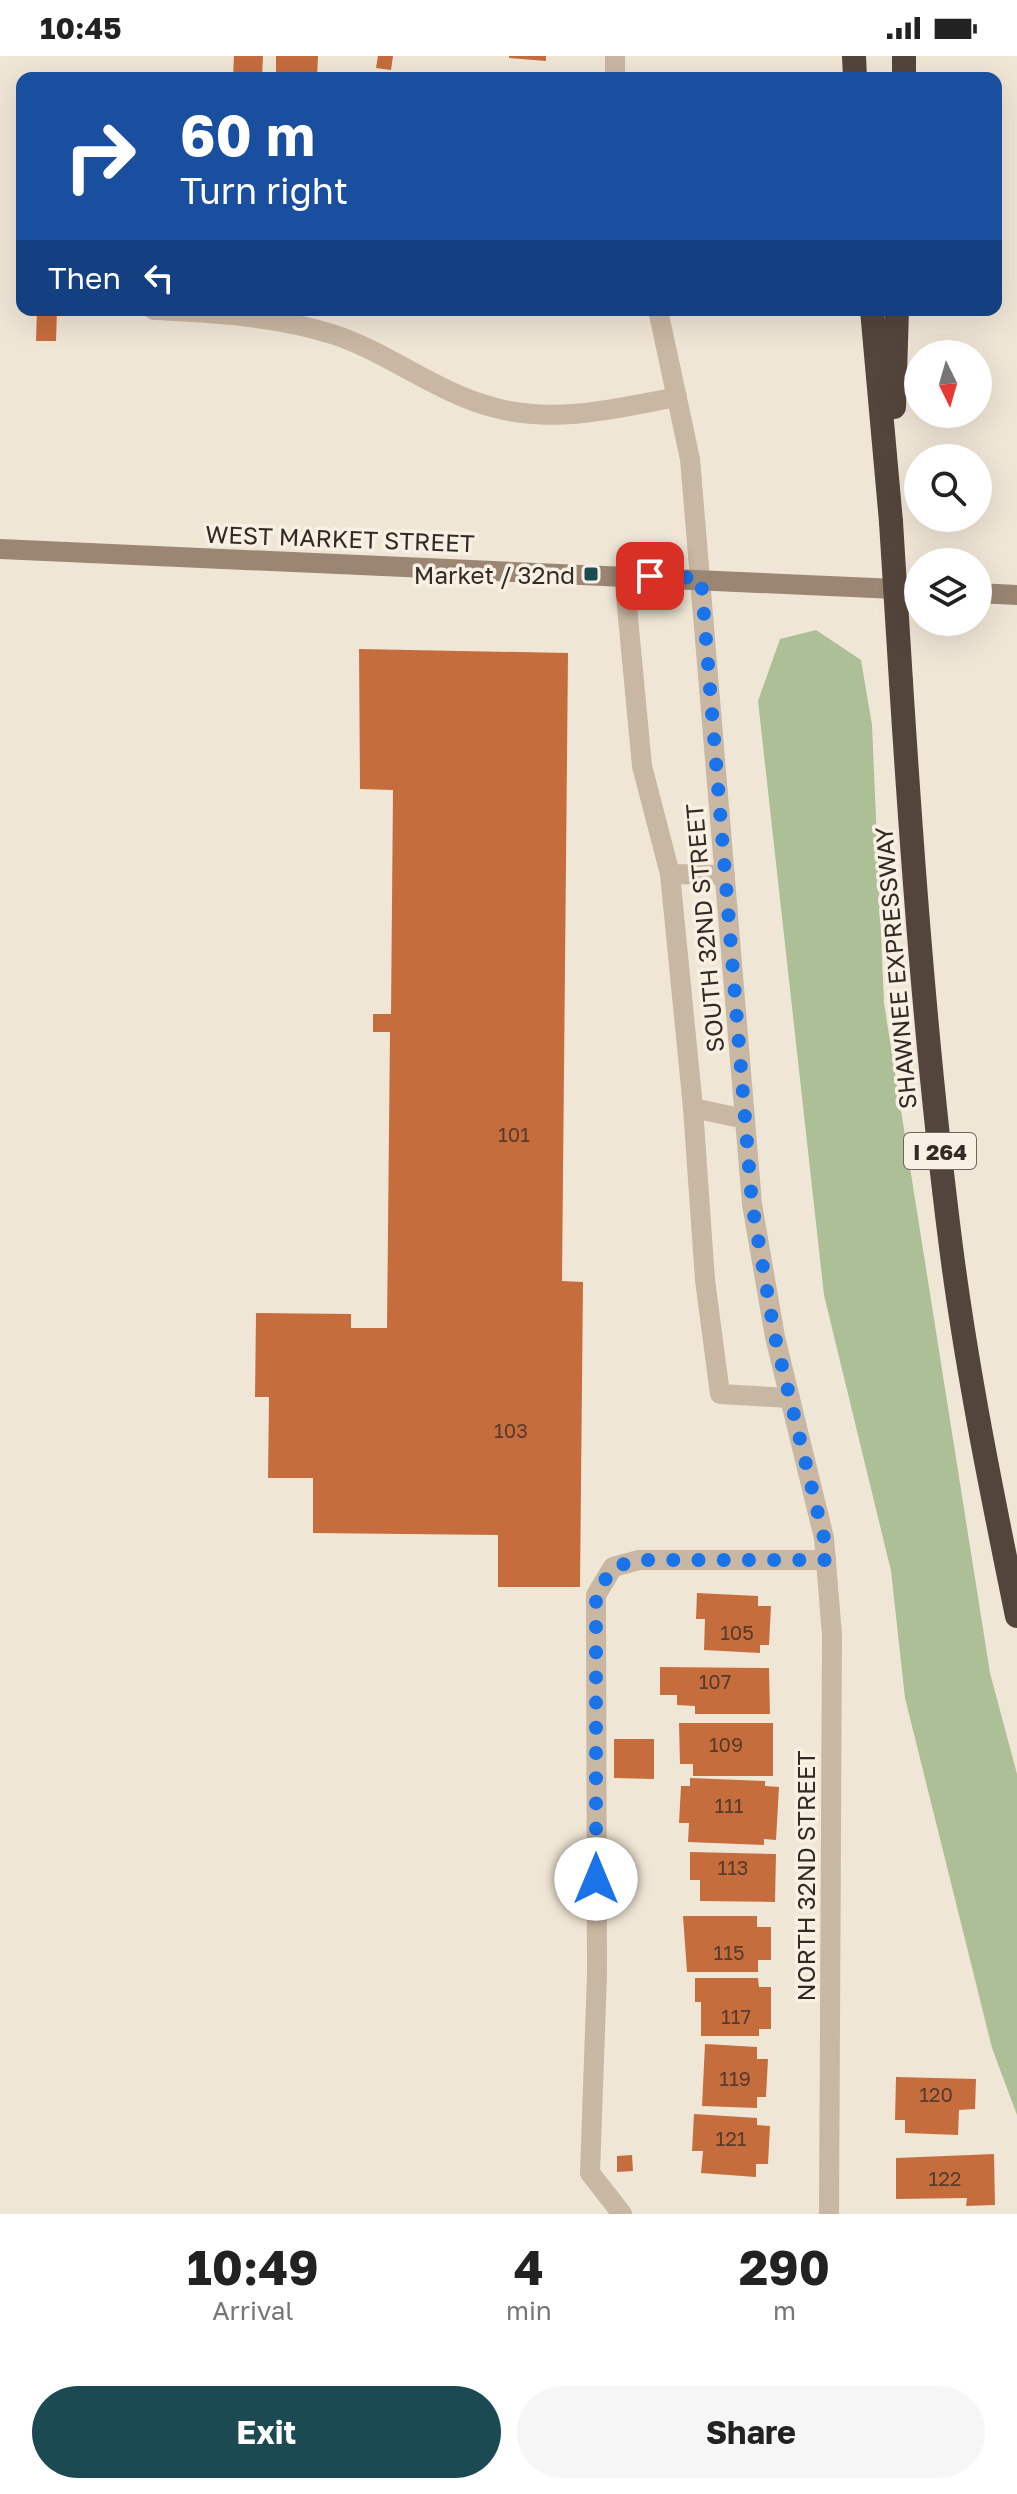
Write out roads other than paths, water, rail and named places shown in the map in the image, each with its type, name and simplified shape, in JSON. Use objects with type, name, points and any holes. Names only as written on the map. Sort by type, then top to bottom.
[{"type":"highway","points":[[873,316],[891,522]]},
{"type":"highway","name":"SHAWNEE EXPRESSWAY","points":[[897,316],[891,522],[925,1022],[951,1251],[986,1460],[1017,1616]]},
{"type":"street","points":[[217,316],[291,323],[336,335],[396,361],[454,392],[495,408],[558,415],[677,397]]},
{"type":"street","name":"SOUTH 32ND STREET","points":[[659,316],[690,459],[752,1204],[775,1337],[824,1538]]},
{"type":"street","name":"WEST MARKET STREET","points":[[0,549],[904,589]]},
{"type":"street","points":[[624,575],[642,766],[670,874],[693,1108],[705,1280],[720,1394],[790,1398]]},
{"type":"street","points":[[992,594],[1017,595]]},
{"type":"street","points":[[670,874],[725,875]]},
{"type":"street","points":[[693,1108],[745,1119]]},
{"type":"street","name":"NORTH 32ND STREET","points":[[824,1538],[832,1635],[829,2214]]},
{"type":"street","points":[[622,2214],[590,2173],[597,1974],[596,1595],[613,1567],[639,1560],[826,1560]]},
{"type":"place","name":"Market / 32nd","points":[[591,574]]}]
